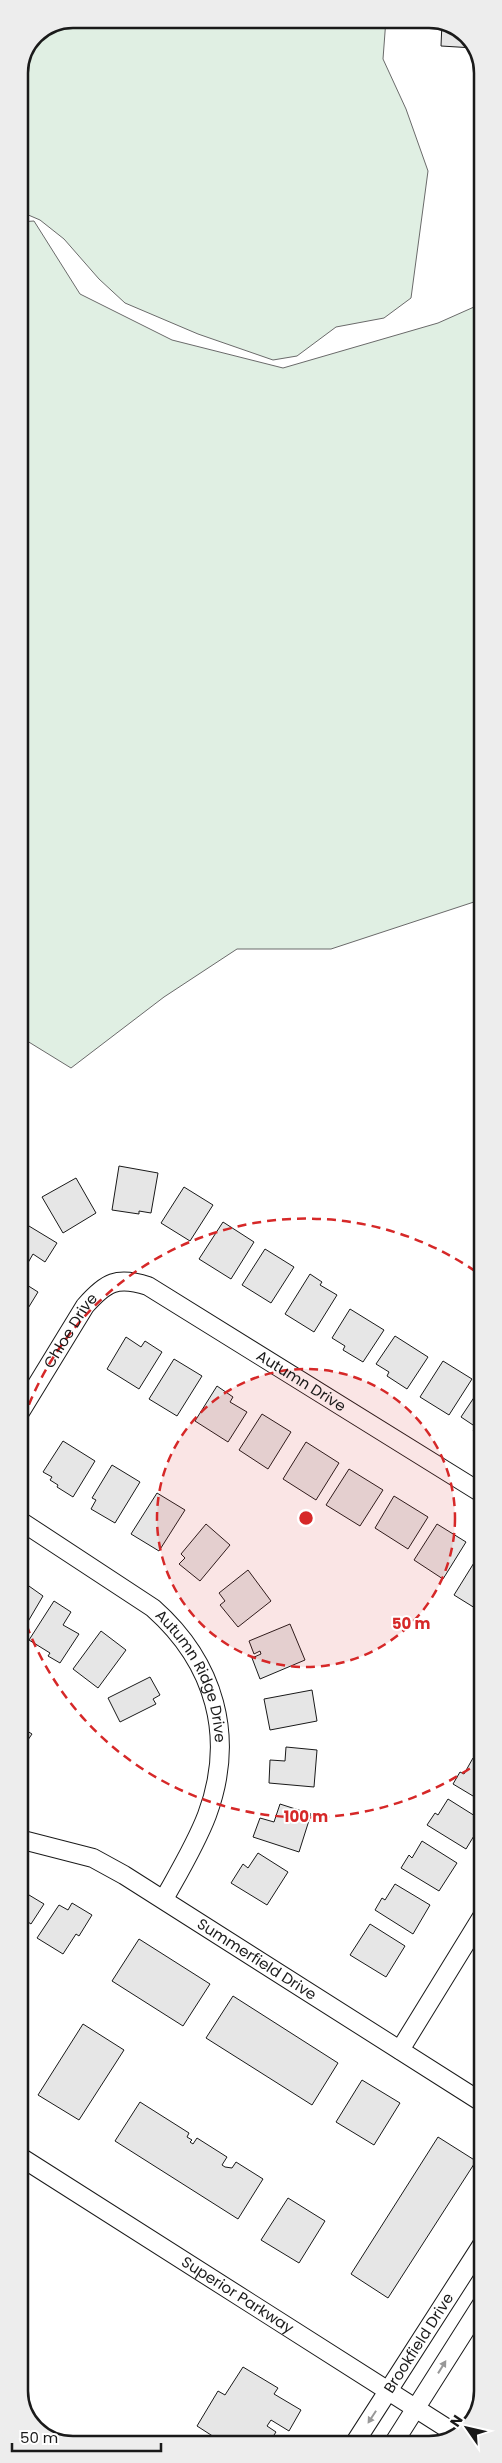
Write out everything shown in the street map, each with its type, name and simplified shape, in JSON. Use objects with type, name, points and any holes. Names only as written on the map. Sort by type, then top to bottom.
[{"type":"street","name":"Autumn Drive","points":[[115,1281],[125,1280],[148,1286],[474,1488]]},
{"type":"street","name":"Chloe Drive","points":[[28,1399],[85,1306],[98,1291],[115,1281]]},
{"type":"street","name":"Autumn Ridge Drive","points":[[28,1526],[136,1595],[159,1612],[192,1651],[209,1686],[220,1729],[219,1773],[207,1815],[197,1839],[164,1899]]},
{"type":"street","name":"Summerfield Drive","points":[[28,1841],[93,1858],[164,1899],[474,2097]]},
{"type":"street","points":[[400,2050],[474,1930]]},
{"type":"street","name":"Superior Parkway","points":[[28,2162],[442,2425]]},
{"type":"street","name":"Brookfield Drive","points":[[359,2436],[474,2260]]},
{"type":"street","points":[[398,2436],[474,2316]]},
{"type":"green space","points":[[63,28],[385,28],[383,59],[406,109],[428,171],[411,298],[384,318],[336,327],[297,356],[273,360],[198,334],[125,303],[99,279],[64,239],[40,220],[28,215],[28,63],[35,47],[47,35]]},
{"type":"green space","points":[[28,221],[34,221],[80,294],[172,340],[283,368],[438,323],[474,307],[474,902],[331,949],[237,949],[164,997],[71,1068],[28,1042]]},
{"type":"building","points":[[442,29],[452,33],[467,48],[441,46]]},
{"type":"building","points":[[119,1166],[158,1173],[151,1213],[139,1211],[139,1214],[112,1210]]},
{"type":"building","points":[[76,1178],[96,1213],[63,1233],[42,1197]]},
{"type":"building","points":[[184,1187],[213,1205],[190,1241],[161,1223]]},
{"type":"building","points":[[223,1222],[254,1242],[231,1279],[199,1259]]},
{"type":"building","points":[[28,1225],[57,1243],[45,1262],[33,1254],[28,1263]]},
{"type":"building","points":[[265,1249],[294,1267],[271,1303],[242,1285]]},
{"type":"building","points":[[310,1274],[322,1282],[320,1285],[337,1295],[314,1332],[285,1314]]},
{"type":"building","points":[[28,1286],[38,1292],[28,1308]]},
{"type":"building","points":[[350,1309],[384,1330],[363,1362],[343,1350],[345,1346],[332,1338]]},
{"type":"building","points":[[395,1336],[428,1357],[407,1389],[387,1376],[389,1372],[376,1364]]},
{"type":"building","points":[[126,1337],[141,1347],[145,1341],[162,1352],[139,1389],[107,1369]]},
{"type":"building","points":[[174,1359],[202,1376],[177,1416],[149,1399]]},
{"type":"building","points":[[443,1361],[472,1379],[449,1415],[420,1397]]},
{"type":"building","points":[[217,1386],[233,1397],[230,1402],[247,1412],[228,1442],[195,1421]]},
{"type":"building","points":[[474,1398],[474,1426],[461,1417]]},
{"type":"building","points":[[262,1414],[291,1432],[268,1469],[239,1450]]},
{"type":"building","points":[[63,1441],[95,1461],[73,1497],[57,1487],[58,1485],[50,1480],[52,1477],[43,1472]]},
{"type":"building","points":[[306,1442],[339,1463],[316,1500],[283,1479]]},
{"type":"building","points":[[112,1465],[140,1482],[115,1523],[91,1509],[96,1500],[92,1498]]},
{"type":"building","points":[[349,1469],[383,1490],[360,1526],[326,1505]]},
{"type":"building","points":[[157,1493],[185,1510],[159,1551],[131,1534]]},
{"type":"building","points":[[394,1496],[428,1517],[408,1549],[375,1528]]},
{"type":"building","points":[[206,1524],[230,1545],[200,1581],[179,1564],[185,1558],[181,1554]]},
{"type":"building","points":[[437,1524],[466,1542],[443,1579],[414,1560]]},
{"type":"building","points":[[474,1563],[474,1607],[454,1595]]},
{"type":"building","points":[[248,1570],[271,1601],[238,1627],[220,1605],[225,1601],[219,1593]]},
{"type":"building","points":[[28,1585],[43,1596],[28,1622]]},
{"type":"building","points":[[54,1601],[71,1612],[63,1625],[79,1634],[60,1663],[48,1656],[50,1653],[29,1640]]},
{"type":"building","points":[[290,1624],[305,1660],[260,1679],[252,1658],[261,1654],[260,1651],[254,1654],[249,1641]]},
{"type":"building","points":[[101,1631],[126,1650],[98,1688],[73,1669]]},
{"type":"building","points":[[150,1677],[160,1695],[153,1699],[156,1704],[120,1722],[108,1698]]},
{"type":"building","points":[[312,1690],[317,1721],[270,1730],[264,1699]]},
{"type":"building","points":[[28,1732],[32,1734],[28,1740]]},
{"type":"building","points":[[286,1747],[317,1750],[314,1787],[269,1783],[270,1760],[285,1761]]},
{"type":"building","points":[[474,1759],[474,1797],[453,1784],[460,1772],[464,1774]]},
{"type":"building","points":[[448,1799],[474,1815],[474,1836],[466,1849],[427,1825],[435,1813],[438,1815]]},
{"type":"building","points":[[280,1804],[311,1814],[299,1852],[253,1837],[260,1818],[274,1822]]},
{"type":"building","points":[[422,1841],[457,1863],[439,1891],[401,1868],[409,1855],[412,1858]]},
{"type":"building","points":[[258,1853],[288,1872],[267,1905],[231,1883],[243,1864],[248,1868]]},
{"type":"building","points":[[395,1884],[430,1905],[413,1934],[375,1910],[382,1898],[385,1900]]},
{"type":"building","points":[[28,1894],[44,1904],[31,1924],[28,1922]]},
{"type":"building","points":[[72,1903],[92,1915],[79,1936],[76,1934],[63,1954],[37,1938],[59,1905],[68,1910]]},
{"type":"building","points":[[370,1924],[405,1946],[386,1977],[350,1955]]},
{"type":"building","points":[[139,1939],[210,1984],[183,2026],[112,1981]]},
{"type":"building","points":[[233,1996],[338,2063],[312,2105],[206,2038]]},
{"type":"building","points":[[83,2024],[124,2050],[79,2120],[38,2095]]},
{"type":"building","points":[[362,2080],[400,2103],[374,2145],[336,2122]]},
{"type":"building","points":[[140,2102],[189,2133],[187,2137],[192,2140],[190,2142],[193,2144],[197,2138],[227,2157],[222,2165],[225,2167],[232,2168],[236,2162],[263,2179],[238,2219],[115,2141]]},
{"type":"building","points":[[438,2137],[474,2160],[474,2164],[388,2298],[351,2274]]},
{"type":"building","points":[[288,2198],[325,2221],[299,2263],[261,2240]]},
{"type":"building","points":[[243,2367],[278,2388],[274,2394],[301,2410],[289,2431],[271,2420],[267,2426],[276,2432],[274,2436],[212,2435],[197,2426],[218,2391],[225,2395]]}]
